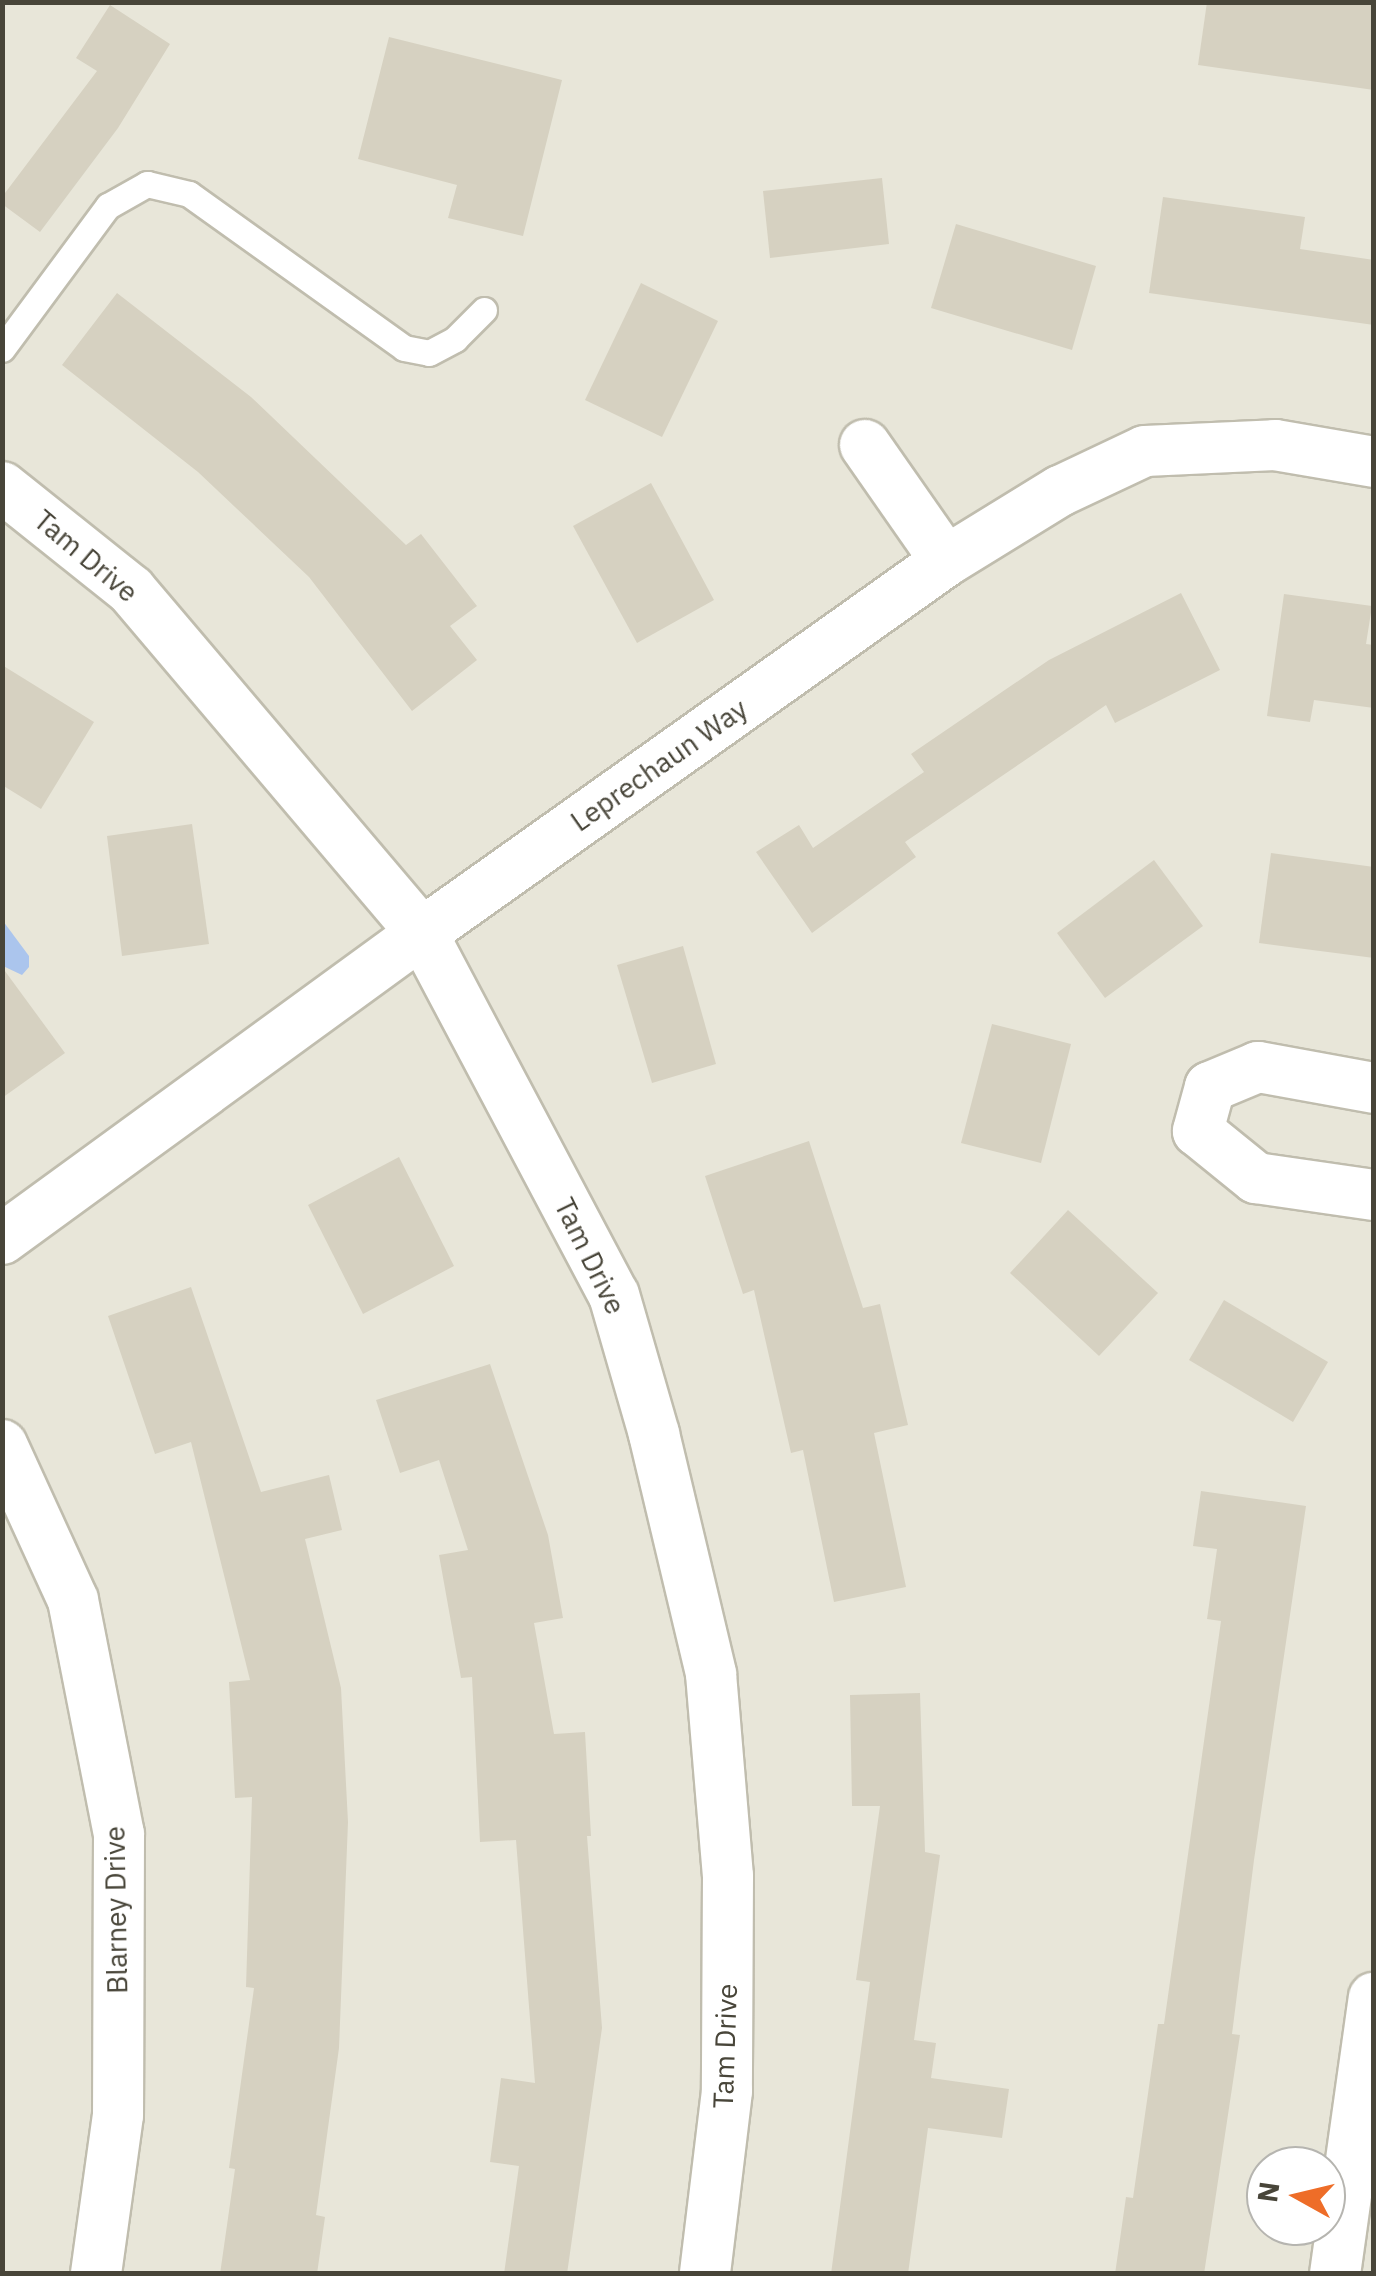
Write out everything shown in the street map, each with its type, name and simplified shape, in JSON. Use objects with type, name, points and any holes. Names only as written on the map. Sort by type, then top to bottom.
[{"type":"street","points":[[865,445],[946,560]]},
{"type":"street","name":"Leprechaun Way","points":[[2,1239],[422,933],[946,560],[1060,492],[1145,451],[1275,445],[1374,462]]},
{"type":"street","name":"Tam Drive","points":[[2,487],[131,590],[422,933],[614,1295],[654,1434],[711,1674],[728,1876],[727,2091],[705,2274]]},
{"type":"street","points":[[1374,1088],[1258,1068],[1210,1087],[1198,1131],[1256,1178],[1374,1195]]},
{"type":"street","name":"Blarney Drive","points":[[2,1445],[73,1600],[119,1834],[118,2114],[96,2274]]},
{"type":"street","points":[[1335,2274],[1374,1998]]},
{"type":"lane","points":[[2,349],[108,206],[147,184],[189,194],[404,348],[430,353],[455,339],[484,310]]},
{"type":"shaded area","points":[[3,3],[1373,3],[1373,2273],[3,2274]]},
{"type":"water","points":[[3,921],[29,956],[29,967],[22,975],[3,966]]},
{"type":"building","points":[[1207,2],[1374,2],[1374,90],[1198,65]]},
{"type":"building","points":[[110,5],[170,44],[118,128],[40,232],[2,204],[2,197],[97,71],[76,58]]},
{"type":"building","points":[[389,37],[562,80],[523,236],[448,218],[457,185],[358,159]]},
{"type":"building","points":[[882,178],[889,244],[770,258],[763,191]]},
{"type":"building","points":[[1163,197],[1305,217],[1300,249],[1374,260],[1374,325],[1149,293]]},
{"type":"building","points":[[956,224],[1096,266],[1072,350],[931,308]]},
{"type":"building","points":[[641,283],[718,321],[662,437],[585,400]]},
{"type":"building","points":[[117,293],[251,397],[406,545],[421,534],[477,606],[450,626],[477,660],[412,711],[309,577],[198,472],[62,365]]},
{"type":"building","points":[[651,483],[714,600],[637,643],[573,526]]},
{"type":"building","points":[[1181,593],[1220,670],[1115,723],[1106,705],[905,842],[916,857],[812,933],[756,852],[799,825],[813,848],[924,772],[911,754],[1049,660]]},
{"type":"building","points":[[1284,594],[1372,606],[1366,644],[1374,645],[1374,708],[1314,700],[1310,722],[1267,716]]},
{"type":"building","points":[[2,665],[94,722],[41,809],[2,785]]},
{"type":"building","points":[[192,824],[209,944],[122,956],[107,836]]},
{"type":"building","points":[[1271,853],[1374,867],[1374,958],[1259,943]]},
{"type":"building","points":[[1154,860],[1203,926],[1105,998],[1057,933]]},
{"type":"building","points":[[683,946],[716,1064],[652,1083],[617,965]]},
{"type":"building","points":[[2,967],[65,1053],[2,1098]]},
{"type":"building","points":[[992,1024],[1071,1044],[1041,1163],[961,1143]]},
{"type":"building","points":[[809,1141],[863,1308],[880,1304],[908,1425],[874,1433],[906,1587],[834,1602],[803,1450],[791,1453],[754,1290],[743,1294],[705,1176]]},
{"type":"building","points":[[399,1157],[454,1266],[363,1314],[308,1205]]},
{"type":"building","points":[[1068,1210],[1158,1293],[1099,1356],[1010,1273]]},
{"type":"building","points":[[191,1287],[261,1492],[329,1475],[342,1530],[305,1539],[341,1688],[348,1822],[339,2048],[316,2215],[325,2217],[317,2274],[220,2274],[235,2169],[229,2168],[254,1988],[246,1987],[252,1797],[235,1798],[229,1682],[250,1680],[191,1442],[155,1454],[108,1316]]},
{"type":"building","points":[[1224,1300],[1328,1362],[1293,1422],[1189,1360]]},
{"type":"building","points":[[490,1364],[548,1535],[563,1618],[534,1623],[554,1734],[585,1732],[591,1836],[587,1836],[602,2028],[567,2274],[504,2274],[519,2166],[490,2162],[501,2078],[535,2083],[516,1840],[480,1842],[472,1677],[461,1678],[439,1555],[468,1550],[439,1460],[400,1473],[376,1400]]},
{"type":"building","points":[[1201,1491],[1306,1506],[1254,1860],[1232,2034],[1240,2035],[1204,2274],[1115,2274],[1126,2197],[1133,2198],[1158,2024],[1164,2024],[1221,1621],[1207,1619],[1217,1549],[1193,1546]]},
{"type":"building","points":[[920,1693],[925,1852],[940,1855],[914,2040],[936,2043],[931,2078],[1009,2089],[1002,2138],[928,2128],[908,2274],[831,2274],[870,1982],[856,1980],[880,1806],[852,1806],[850,1695]]}]
